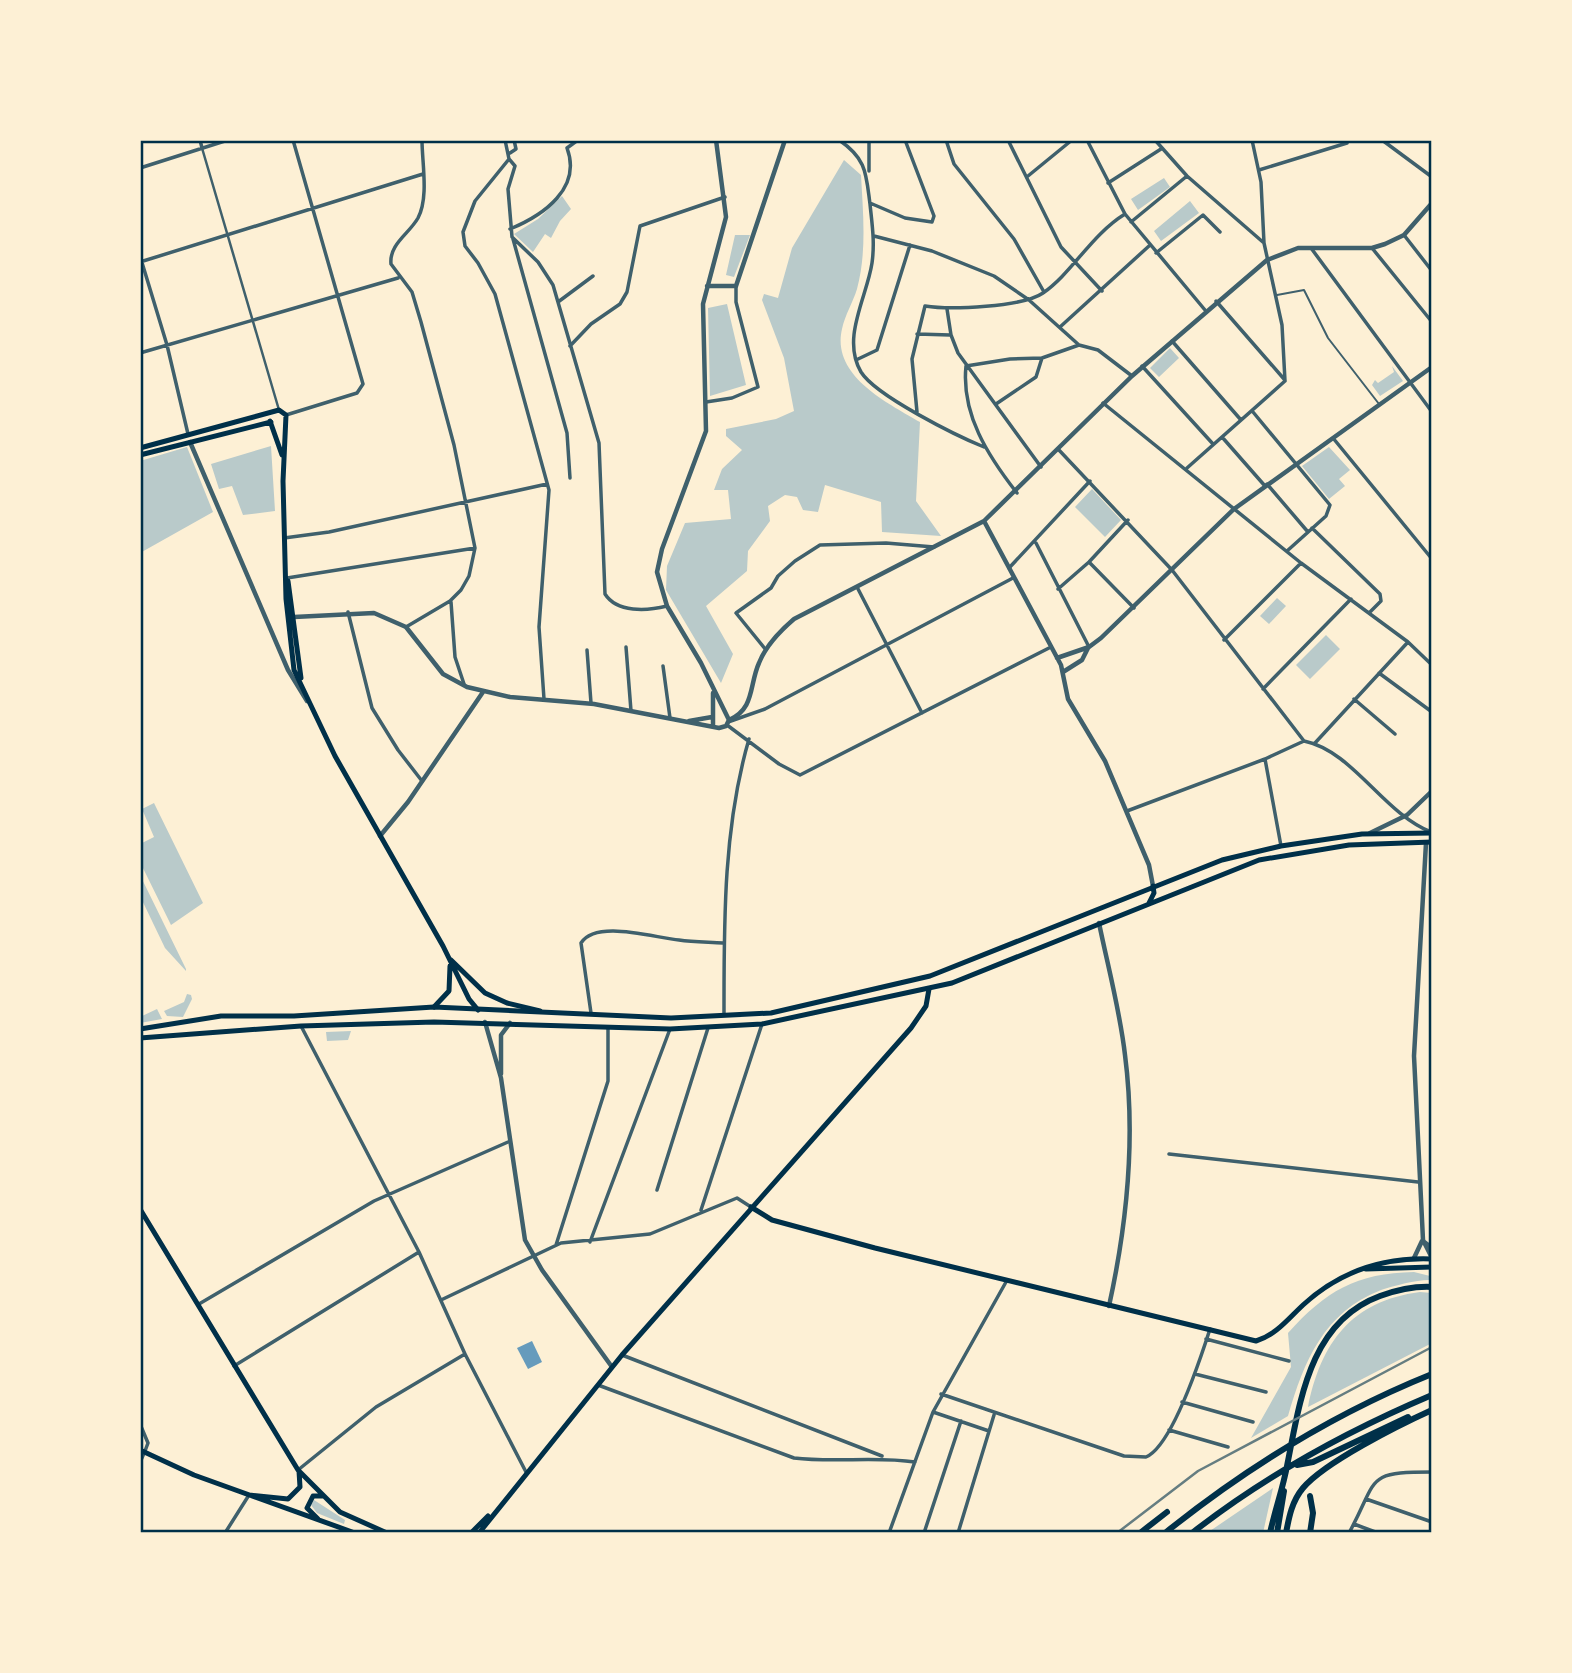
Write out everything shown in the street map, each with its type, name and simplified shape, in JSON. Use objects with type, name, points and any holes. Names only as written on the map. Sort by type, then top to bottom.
[{"type":"highway","points":[[1270,1533],[1300,1403],[1315,1357],[1340,1320],[1374,1298],[1402,1290],[1431,1287]]},
{"type":"highway","points":[[1164,1533],[1243,1473],[1283,1448],[1432,1374]]},
{"type":"highway","points":[[1192,1533],[1291,1466],[1360,1428],[1432,1395]]},
{"type":"highway","points":[[1291,1466],[1313,1462],[1432,1409]]},
{"type":"highway","points":[[1286,1533],[1295,1499],[1308,1482],[1432,1409]]},
{"type":"highway","points":[[1277,1533],[1285,1475]]},
{"type":"highway","points":[[1310,1496],[1313,1513],[1310,1533]]},
{"type":"highway","points":[[1140,1533],[1167,1512]]},
{"type":"main road","points":[[140,448],[270,413],[279,411],[286,415],[283,458],[284,538],[291,618],[299,671],[307,701],[469,999],[485,1022]]},
{"type":"main road","points":[[270,413],[283,458]]},
{"type":"main road","points":[[140,455],[271,422]]},
{"type":"main road","points":[[188,434],[190,441]]},
{"type":"main road","points":[[140,1029],[222,1016],[294,1016],[435,1007],[591,1016],[723,1017],[771,1013],[916,981],[1222,860],[1281,846],[1369,834],[1432,833]]},
{"type":"main road","points":[[140,1038],[301,1026],[511,1022],[708,1028],[762,1024],[929,989],[976,975],[1237,867],[1283,855],[1366,843],[1429,842]]},
{"type":"main road","points":[[1149,903],[1154,894],[1153,886]]},
{"type":"main road","points":[[1047,930],[1048,938],[1053,944]]},
{"type":"main road","points":[[435,1007],[449,991],[450,960]]},
{"type":"main road","points":[[450,960],[485,993],[507,1003],[550,1014]]},
{"type":"main road","points":[[916,981],[929,989]]},
{"type":"main road","points":[[479,1533],[493,1512],[622,1355],[911,1028],[926,1006],[929,989]]},
{"type":"main road","points":[[294,1016],[301,1026]]},
{"type":"main road","points":[[751,1207],[762,1216],[781,1223],[1006,1282],[1256,1342],[1270,1337],[1318,1292],[1362,1269],[1387,1260],[1432,1259]]},
{"type":"main road","points":[[140,1209],[298,1470],[322,1496],[348,1518],[387,1533]]},
{"type":"main road","points":[[1362,1269],[1432,1267]]},
{"type":"main road","points":[[142,1451],[249,1495],[355,1533]]},
{"type":"main road","points":[[249,1495],[288,1499],[300,1487],[298,1470]]},
{"type":"main road","points":[[319,1521],[307,1508],[307,1503],[313,1496],[322,1496]]},
{"type":"main road","points":[[471,1533],[493,1512]]},
{"type":"street","points":[[200,140],[279,411]]},
{"type":"street","points":[[140,168],[228,140]]},
{"type":"street","points":[[286,415],[353,395],[361,389],[362,378],[293,140]]},
{"type":"street","points":[[406,627],[450,601],[469,576],[475,548],[466,501],[421,322],[412,292],[398,278],[390,256],[418,218],[422,205],[422,140]]},
{"type":"street","points":[[505,140],[510,153],[509,159],[475,201],[466,218],[465,246],[495,294],[547,484],[549,516],[539,627],[544,699]]},
{"type":"street","points":[[510,153],[516,149],[514,140]]},
{"type":"street","points":[[510,229],[544,210],[564,191],[573,165],[567,148],[578,140]]},
{"type":"street","points":[[716,140],[726,217],[707,286],[702,317],[706,430],[701,452],[658,561],[658,585],[667,606],[701,663],[728,720]]},
{"type":"street","points":[[706,402],[732,398],[758,387],[736,302],[736,286],[785,140]]},
{"type":"street","points":[[839,140],[853,151],[869,173]]},
{"type":"street","points":[[869,140],[870,203],[874,236],[872,263],[854,334],[856,360],[869,382],[917,412],[984,447]]},
{"type":"street","points":[[870,203],[919,222],[929,223],[934,216],[905,140]]},
{"type":"street","points":[[946,140],[954,164],[1014,239],[1044,292]]},
{"type":"street","points":[[1007,140],[1028,176],[1061,247],[1102,291]]},
{"type":"street","points":[[1028,176],[1072,140]]},
{"type":"street","points":[[1087,140],[1125,214],[1205,310]]},
{"type":"street","points":[[1155,140],[1187,176],[1264,243]]},
{"type":"street","points":[[1252,140],[1259,170],[1264,243],[1277,295],[1285,381]]},
{"type":"street","points":[[1382,140],[1432,177]]},
{"type":"street","points":[[1259,170],[1347,143]]},
{"type":"street","points":[[1108,183],[1161,149]]},
{"type":"street","points":[[509,159],[515,166],[508,189],[510,229],[567,433],[570,478]]},
{"type":"street","points":[[188,434],[167,345],[141,259],[228,236],[423,174]]},
{"type":"street","points":[[1131,222],[1187,176]]},
{"type":"street","points":[[570,346],[591,324],[620,304],[627,292],[640,226],[725,196]]},
{"type":"street","points":[[291,618],[348,612],[374,613],[406,627],[443,674],[465,686],[483,692],[591,703],[721,729],[747,705],[759,662],[766,650],[794,619],[856,584],[984,521],[1017,493],[1142,366],[1267,260],[1298,248],[1372,248],[1404,235],[1432,202]]},
{"type":"street","points":[[917,412],[912,359],[925,306],[947,309],[1029,300],[1044,292],[1074,260],[1125,214]]},
{"type":"street","points":[[1156,253],[1203,215],[1220,232]]},
{"type":"street","points":[[1404,235],[1432,271]]},
{"type":"street","points":[[874,236],[910,245],[994,276],[1029,300],[1079,345],[1098,350],[1132,376]]},
{"type":"street","points":[[512,237],[538,262],[558,302],[599,443],[605,594],[616,605],[624,608],[667,606]]},
{"type":"street","points":[[856,360],[877,350],[910,245]]},
{"type":"street","points":[[1060,327],[1150,245]]},
{"type":"street","points":[[1310,247],[1432,412]]},
{"type":"street","points":[[1372,248],[1432,322]]},
{"type":"street","points":[[558,302],[593,276]]},
{"type":"street","points":[[140,353],[398,278]]},
{"type":"street","points":[[707,286],[736,286]]},
{"type":"street","points":[[1216,301],[1285,381]]},
{"type":"street","points":[[947,309],[951,335],[966,366],[1041,467]]},
{"type":"street","points":[[917,334],[951,335]]},
{"type":"street","points":[[1171,340],[1241,420]]},
{"type":"street","points":[[966,366],[1010,359],[1042,358],[1079,345]]},
{"type":"street","points":[[996,404],[1036,377],[1042,358]]},
{"type":"street","points":[[966,366],[964,387],[984,447],[1017,493]]},
{"type":"street","points":[[1142,366],[1213,444]]},
{"type":"street","points":[[1057,658],[1088,647],[1134,608],[1234,509],[1432,368]]},
{"type":"street","points":[[1187,468],[1285,381]]},
{"type":"street","points":[[1103,403],[1187,468],[1301,563],[1408,642],[1432,665]]},
{"type":"street","points":[[1252,411],[1330,505],[1329,512],[1287,551]]},
{"type":"street","points":[[1222,437],[1310,530],[1380,594],[1381,601],[1369,612]]},
{"type":"street","points":[[1332,437],[1432,559]]},
{"type":"street","points":[[190,441],[288,670],[307,701]]},
{"type":"street","points":[[1058,449],[1128,520],[1172,570],[1304,741]]},
{"type":"street","points":[[1009,568],[1090,481]]},
{"type":"street","points":[[284,538],[330,532],[547,484]]},
{"type":"street","points":[[1058,589],[1089,562],[1128,520]]},
{"type":"street","points":[[984,521],[1049,648],[1057,658],[1068,699],[1105,761],[1149,865],[1153,886]]},
{"type":"street","points":[[1035,542],[1088,647]]},
{"type":"street","points":[[766,650],[736,613],[771,588],[778,576],[811,550],[820,545],[852,543],[934,547]]},
{"type":"street","points":[[287,578],[475,548]]},
{"type":"street","points":[[1089,562],[1134,608]]},
{"type":"street","points":[[1224,640],[1301,563]]},
{"type":"street","points":[[728,720],[765,709],[1013,579]]},
{"type":"street","points":[[856,584],[922,713]]},
{"type":"street","points":[[1263,689],[1350,599]]},
{"type":"street","points":[[450,601],[455,657],[465,686]]},
{"type":"street","points":[[348,612],[372,708],[398,750],[422,781]]},
{"type":"street","points":[[1315,743],[1408,642]]},
{"type":"street","points":[[626,647],[631,711]]},
{"type":"street","points":[[1063,673],[1082,660],[1088,647]]},
{"type":"street","points":[[688,721],[721,712],[779,764],[800,775],[1049,648]]},
{"type":"street","points":[[587,650],[591,703]]},
{"type":"street","points":[[663,666],[670,718]]},
{"type":"street","points":[[1379,673],[1432,712]]},
{"type":"street","points":[[379,836],[422,781],[483,692]]},
{"type":"street","points":[[713,692],[713,726]]},
{"type":"street","points":[[1354,699],[1395,734]]},
{"type":"street","points":[[723,1017],[723,943],[736,797],[749,739]]},
{"type":"street","points":[[1128,811],[1265,759],[1304,741],[1315,743],[1340,760],[1403,818],[1432,833]]},
{"type":"street","points":[[1265,759],[1281,846]]},
{"type":"street","points":[[1369,834],[1403,818],[1432,791]]},
{"type":"street","points":[[1429,842],[1413,1056],[1423,1240],[1432,1259]]},
{"type":"street","points":[[1099,923],[1125,1052],[1130,1162],[1123,1237],[1109,1307]]},
{"type":"street","points":[[591,1016],[581,943],[586,936],[598,932],[636,931],[679,940],[723,943]]},
{"type":"street","points":[[485,1022],[501,1078]]},
{"type":"street","points":[[511,1022],[501,1035],[501,1078],[508,1142],[523,1232],[532,1255],[612,1367]]},
{"type":"street","points":[[701,1210],[762,1024]]},
{"type":"street","points":[[301,1026],[419,1252],[465,1354],[526,1472]]},
{"type":"street","points":[[556,1245],[608,1081],[608,1026]]},
{"type":"street","points":[[590,1242],[670,1028]]},
{"type":"street","points":[[657,1190],[708,1028]]},
{"type":"street","points":[[197,1306],[389,1195],[508,1142]]},
{"type":"street","points":[[1169,1154],[1418,1182]]},
{"type":"street","points":[[441,1300],[556,1245],[650,1234],[674,1226],[701,1210],[737,1198],[751,1207]]},
{"type":"street","points":[[1423,1240],[1432,1248]]},
{"type":"street","points":[[1414,1258],[1423,1240]]},
{"type":"street","points":[[234,1366],[419,1252]]},
{"type":"street","points":[[889,1533],[933,1412],[1006,1282]]},
{"type":"street","points":[[942,1394],[994,1414],[1135,1458],[1154,1454],[1169,1430],[1195,1374],[1209,1329]]},
{"type":"street","points":[[1206,1339],[1289,1361]]},
{"type":"street","points":[[298,1470],[376,1407],[465,1354]]},
{"type":"street","points":[[622,1355],[884,1457],[915,1462]]},
{"type":"street","points":[[1195,1374],[1266,1392]]},
{"type":"street","points":[[597,1385],[794,1458],[815,1461],[884,1457]]},
{"type":"street","points":[[1182,1402],[1253,1422]]},
{"type":"street","points":[[933,1412],[989,1432]]},
{"type":"street","points":[[958,1533],[994,1414]]},
{"type":"street","points":[[924,1533],[961,1421]]},
{"type":"street","points":[[140,1424],[148,1443],[142,1451],[140,1461]]},
{"type":"street","points":[[1169,1430],[1228,1447]]},
{"type":"street","points":[[1349,1533],[1375,1481],[1385,1473],[1432,1472]]},
{"type":"street","points":[[225,1533],[249,1495]]},
{"type":"street","points":[[1366,1499],[1432,1522]]},
{"type":"street","points":[[1354,1524],[1378,1533]]},
{"type":"lane","points":[[1277,295],[1304,290],[1328,338],[1379,404]]},
{"type":"shaded area","points":[[844,160],[861,175],[864,232],[860,275],[843,324],[841,346],[845,361],[865,386],[920,422],[916,501],[941,536],[882,532],[881,502],[825,485],[818,512],[803,510],[797,497],[785,495],[768,506],[770,521],[748,551],[747,571],[706,606],[733,654],[721,683],[666,590],[667,566],[685,523],[731,519],[728,490],[714,490],[722,469],[742,450],[726,436],[726,429],[776,419],[794,411],[784,358],[762,300],[764,294],[778,298],[792,248]]},
{"type":"shaded area","points":[[1164,178],[1170,187],[1138,210],[1131,199]]},
{"type":"shaded area","points":[[562,196],[571,209],[560,221],[551,238],[545,234],[533,252],[514,234],[538,219]]},
{"type":"shaded area","points":[[1190,201],[1199,213],[1161,241],[1154,231]]},
{"type":"shaded area","points":[[735,235],[750,235],[734,277],[726,275]]},
{"type":"shaded area","points":[[727,304],[746,385],[710,396],[708,308]]},
{"type":"shaded area","points":[[1170,348],[1179,358],[1159,377],[1150,368]]},
{"type":"shaded area","points":[[1392,366],[1403,381],[1380,396],[1372,385],[1375,380],[1378,383],[1394,372]]},
{"type":"shaded area","points":[[271,446],[275,511],[243,515],[232,486],[219,489],[211,464]]},
{"type":"shaded area","points":[[187,447],[213,512],[140,553],[140,461]]},
{"type":"shaded area","points":[[1329,447],[1350,470],[1339,479],[1345,486],[1329,499],[1302,466]]},
{"type":"shaded area","points":[[1092,489],[1121,520],[1105,537],[1075,507]]},
{"type":"shaded area","points":[[1277,598],[1286,606],[1269,624],[1260,616]]},
{"type":"shaded area","points":[[1326,635],[1340,649],[1310,679],[1296,665]]},
{"type":"shaded area","points":[[154,803],[203,903],[171,925],[140,862],[140,844],[154,837],[142,809]]},
{"type":"shaded area","points":[[140,875],[186,971],[165,948],[140,896]]},
{"type":"shaded area","points":[[187,994],[191,995],[192,999],[183,1017],[167,1016],[164,1011],[184,1002]]},
{"type":"shaded area","points":[[157,1009],[162,1019],[140,1023],[140,1017]]},
{"type":"shaded area","points":[[351,1031],[348,1040],[327,1041],[326,1032]]},
{"type":"shaded area","points":[[1414,1272],[1430,1276],[1432,1280],[1421,1280],[1381,1290],[1361,1299],[1331,1325],[1309,1358],[1288,1416],[1251,1438],[1291,1367],[1288,1333],[1302,1318],[1344,1287],[1375,1276]]},
{"type":"shaded area","points":[[1420,1292],[1432,1293],[1432,1343],[1308,1407],[1321,1363],[1343,1329],[1358,1315],[1375,1305]]},
{"type":"shaded area","points":[[1273,1488],[1263,1533],[1207,1533]]},
{"type":"shaded area","points":[[314,1500],[345,1520],[344,1524],[317,1513],[311,1505]]},
{"type":"water","points":[[532,1341],[542,1362],[528,1369],[517,1348]]},
{"type":"railway","points":[[1117,1533],[1198,1471],[1432,1347]]}]
